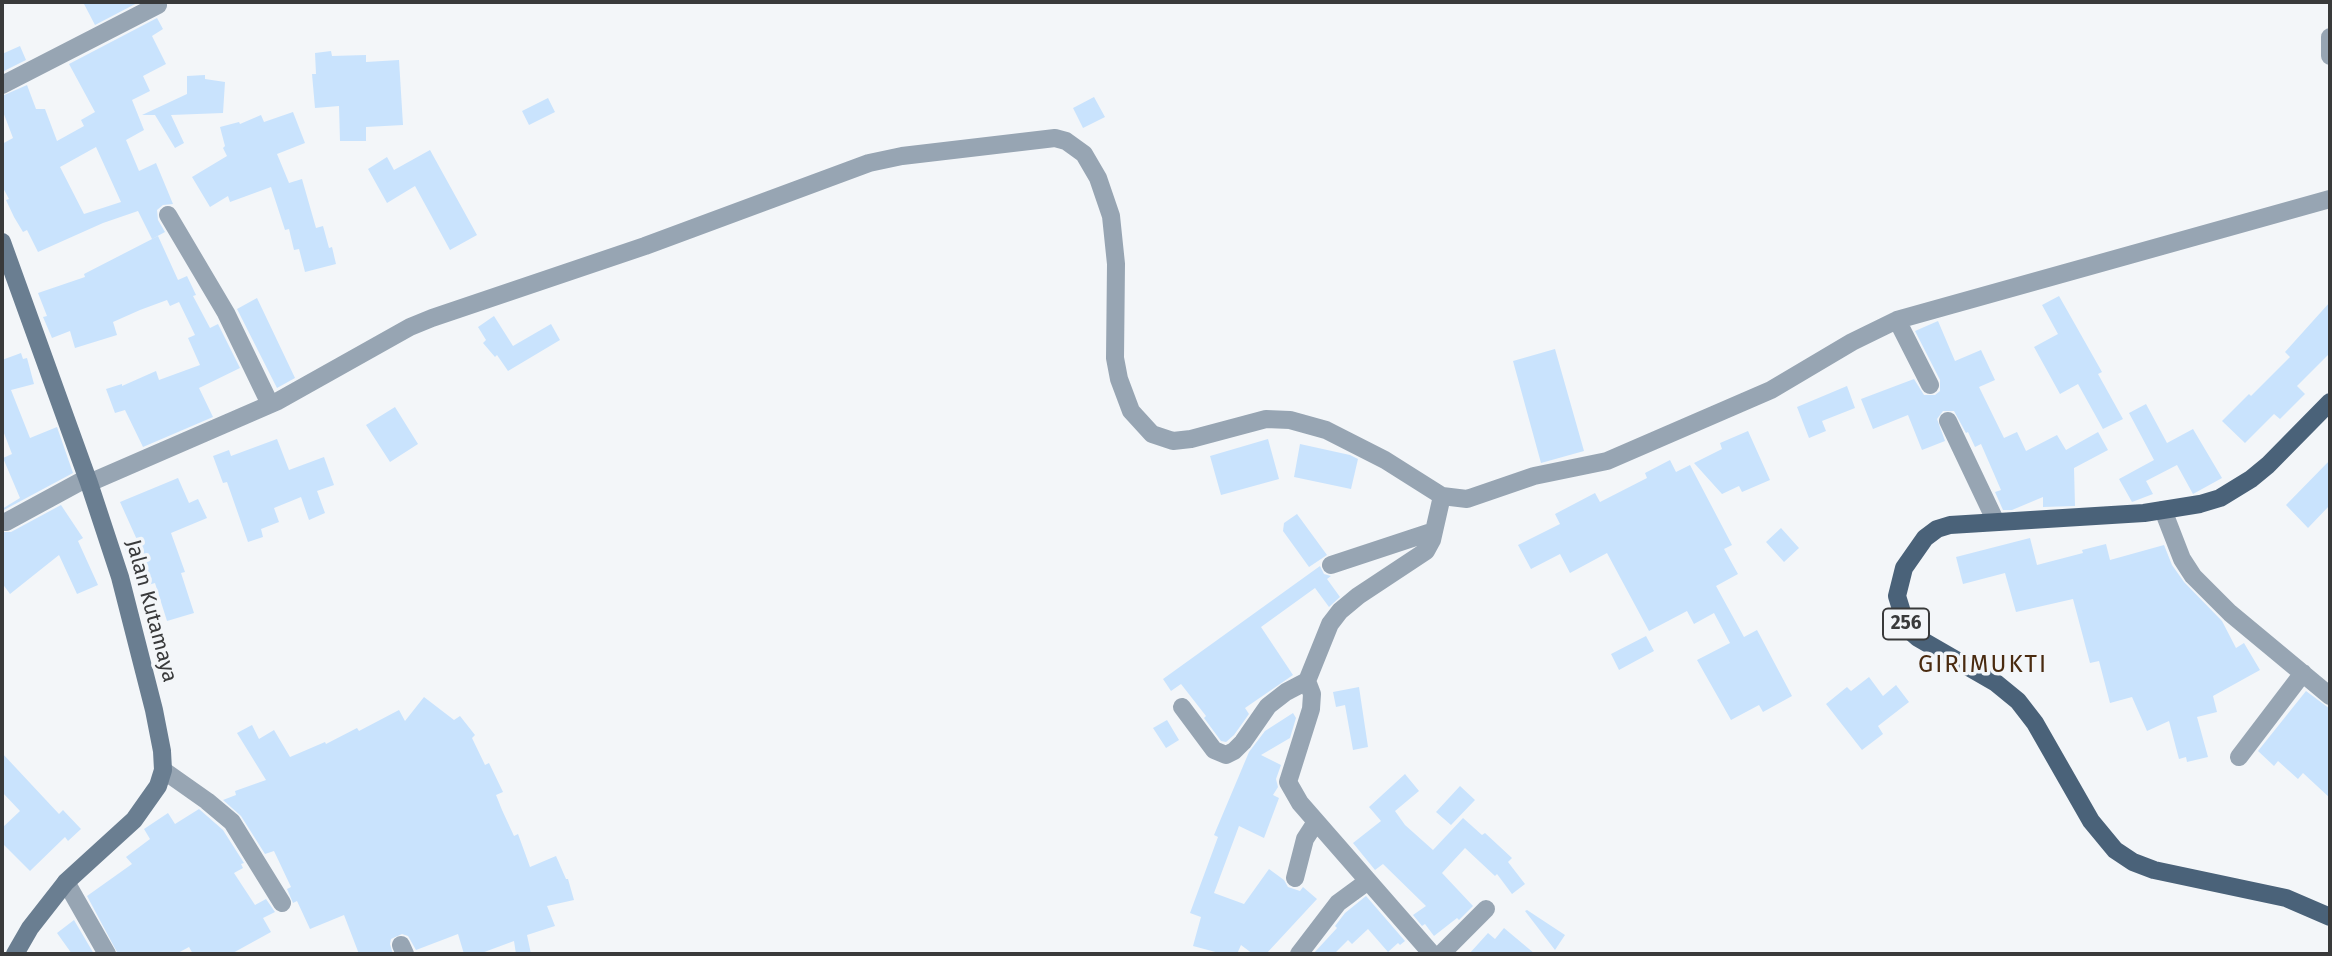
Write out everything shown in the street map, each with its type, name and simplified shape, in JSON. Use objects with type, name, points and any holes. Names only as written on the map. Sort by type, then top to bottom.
[{"type":"main road","name":"Jalan Kutamaya","points":[[4,253],[88,480],[120,577],[154,710],[163,770]]},
{"type":"main road","name":"256","points":[[2330,402],[2268,464],[2234,490],[2200,504],[2164,510],[1944,526],[1926,538],[1904,568],[1898,585],[1899,607],[1910,631],[1996,682],[2018,701],[2035,723],[2091,821],[2115,850],[2133,862],[2154,870],[2286,898],[2330,916]]},
{"type":"main road","points":[[15,954],[30,928],[66,882],[134,820],[158,786],[163,770]]},
{"type":"street","points":[[2,85],[158,5]]},
{"type":"street","points":[[2330,37],[2330,56]]},
{"type":"street","points":[[6,522],[88,480],[270,404],[410,327],[432,318],[645,246],[869,163],[902,156],[1055,138],[1075,146],[1092,164],[1111,216],[1116,264],[1115,358],[1124,396],[1139,422],[1152,434],[1173,441],[1191,439],[1266,419],[1290,420],[1338,436],[1385,460],[1442,496],[1467,499],[1534,476],[1607,461],[1771,390],[1860,338],[1897,320],[2330,199]]},
{"type":"street","points":[[168,215],[226,313],[270,404]]},
{"type":"street","points":[[1897,320],[1930,385]]},
{"type":"street","points":[[1948,421],[1996,522]]},
{"type":"street","points":[[1182,707],[1214,750],[1226,755],[1234,751],[1268,706],[1307,681],[1330,624],[1340,611],[1426,551],[1442,496]]},
{"type":"street","points":[[2164,510],[2182,559],[2193,576],[2230,612],[2303,673],[2328,690]]},
{"type":"street","points":[[1331,565],[1434,531]]},
{"type":"street","points":[[2239,757],[2303,673]]},
{"type":"street","points":[[1307,681],[1312,694],[1311,709],[1288,782],[1292,792],[1432,954]]},
{"type":"street","points":[[163,770],[232,822],[282,903]]},
{"type":"street","points":[[1295,878],[1305,839],[1316,822]]},
{"type":"street","points":[[1299,954],[1338,903],[1368,881]]},
{"type":"street","points":[[66,882],[107,954]]},
{"type":"street","points":[[1441,954],[1486,909]]},
{"type":"building","points":[[83,2],[139,2],[95,25]]},
{"type":"building","points":[[157,18],[163,29],[152,36],[166,64],[143,76],[150,91],[132,100],[144,130],[126,140],[139,171],[156,163],[173,204],[163,205],[157,210],[158,220],[165,232],[152,239],[138,211],[103,223],[38,252],[27,230],[23,232],[14,217],[2,186],[2,144],[13,138],[2,109],[2,96],[27,85],[36,109],[45,109],[57,141],[84,126],[81,120],[95,112],[69,64]],"holes":[[[96,147],[121,202],[84,214],[60,167]]]},
{"type":"building","points":[[20,46],[26,60],[2,72],[2,54]]},
{"type":"building","points":[[331,51],[332,56],[366,55],[366,62],[399,60],[403,125],[366,127],[366,141],[340,141],[339,106],[315,108],[312,74],[316,74],[315,53]]},
{"type":"building","points":[[205,75],[205,79],[225,82],[223,113],[171,115],[184,143],[175,148],[155,115],[142,115],[187,94],[187,76]]},
{"type":"building","points":[[1094,97],[1105,117],[1083,128],[1073,108]]},
{"type":"building","points":[[548,98],[555,112],[529,125],[522,111]]},
{"type":"building","points":[[293,112],[305,143],[277,154],[289,183],[302,179],[316,228],[323,226],[336,264],[305,272],[299,249],[294,250],[289,229],[285,230],[271,187],[230,202],[228,196],[210,207],[192,177],[227,156],[220,127],[239,122],[240,124],[261,115],[264,122]]},
{"type":"building","points":[[430,150],[477,235],[450,250],[415,186],[387,203],[368,169],[387,157],[394,170]]},
{"type":"building","points":[[158,236],[178,280],[187,276],[196,295],[193,296],[210,328],[218,324],[240,368],[199,388],[213,417],[143,447],[125,410],[115,413],[106,389],[122,386],[156,371],[159,380],[200,365],[188,338],[195,335],[179,302],[170,306],[167,300],[140,310],[113,322],[117,335],[75,348],[70,331],[52,338],[43,317],[47,316],[38,293],[85,277],[84,274]]},
{"type":"building","points":[[2059,296],[2102,372],[2098,374],[2123,419],[2103,429],[2078,384],[2060,394],[2034,347],[2058,334],[2042,305]]},
{"type":"building","points":[[257,298],[295,378],[277,388],[237,309]]},
{"type":"building","points":[[2330,302],[2330,353],[2297,386],[2305,394],[2280,419],[2274,414],[2245,443],[2222,421],[2290,357],[2285,352]]},
{"type":"building","points":[[494,316],[513,346],[551,324],[560,340],[508,371],[497,355],[495,357],[483,343],[486,340],[478,327]]},
{"type":"building","points":[[1938,321],[1955,361],[1981,350],[1995,380],[1979,387],[2004,438],[2017,432],[2026,451],[2057,435],[2066,450],[2098,432],[2108,450],[2074,468],[2075,506],[2043,507],[2043,497],[2012,510],[2003,510],[1995,492],[2001,490],[1981,444],[1975,447],[1954,411],[1943,411],[1937,419],[1945,441],[1922,450],[1908,415],[1873,429],[1861,399],[1914,379],[1924,395],[1935,395],[1940,391],[1940,380],[1915,331]]},
{"type":"building","points":[[1555,349],[1584,451],[1541,463],[1513,361]]},
{"type":"building","points":[[21,353],[23,359],[27,358],[34,384],[11,390],[30,438],[57,427],[73,473],[2,511],[20,498],[3,458],[12,454],[2,428],[2,360]]},
{"type":"building","points":[[1847,386],[1855,408],[1822,421],[1826,431],[1809,438],[1797,407]]},
{"type":"building","points":[[2146,404],[2167,443],[2193,429],[2222,478],[2193,494],[2177,465],[2146,481],[2153,494],[2132,502],[2119,479],[2154,460],[2129,413]]},
{"type":"building","points":[[395,407],[418,444],[390,462],[366,425]]},
{"type":"building","points":[[1748,431],[1770,480],[1742,492],[1739,486],[1722,494],[1694,463],[1722,449],[1720,443]]},
{"type":"building","points":[[277,439],[289,470],[324,457],[334,485],[317,491],[325,513],[309,520],[301,497],[274,508],[279,522],[261,529],[263,537],[248,542],[227,482],[223,483],[213,456],[229,450],[231,456]]},
{"type":"building","points":[[1268,439],[1279,479],[1221,495],[1210,456]]},
{"type":"building","points":[[1300,444],[1358,459],[1351,489],[1294,477]]},
{"type":"building","points":[[1670,460],[1676,472],[1690,465],[1732,545],[1724,549],[1738,574],[1716,586],[1744,637],[1757,630],[1792,696],[1763,712],[1759,705],[1731,720],[1697,660],[1730,643],[1714,613],[1694,624],[1687,611],[1649,631],[1607,553],[1570,573],[1560,554],[1531,569],[1518,545],[1560,524],[1555,514],[1595,493],[1600,502],[1647,478],[1645,473]]},
{"type":"building","points":[[2330,460],[2330,505],[2308,528],[2286,505]]},
{"type":"building","points":[[178,478],[189,503],[198,499],[207,518],[171,533],[185,572],[181,573],[194,613],[167,621],[155,583],[138,588],[124,546],[138,542],[120,502]]},
{"type":"building","points":[[61,505],[83,538],[78,541],[98,585],[77,594],[59,555],[10,594],[2,583],[2,532],[11,532]]},
{"type":"building","points":[[1297,514],[1327,555],[1309,567],[1283,531],[1284,523]]},
{"type":"building","points":[[1781,528],[1799,548],[1784,562],[1766,542]]},
{"type":"building","points":[[2030,538],[2037,565],[2106,544],[2110,560],[2164,545],[2172,565],[2184,582],[2222,621],[2236,648],[2244,643],[2260,670],[2213,696],[2217,712],[2197,717],[2208,757],[2187,762],[2186,757],[2179,759],[2169,721],[2147,731],[2132,697],[2110,703],[2099,661],[2090,663],[2073,599],[2016,612],[2005,573],[1963,584],[1956,557]]},
{"type":"building","points":[[1320,566],[1324,574],[1331,576],[1327,579],[1340,597],[1329,607],[1315,588],[1261,627],[1293,675],[1245,708],[1249,714],[1234,735],[1226,742],[1221,741],[1181,684],[1171,691],[1163,679]]},
{"type":"building","points":[[1646,636],[1654,651],[1619,670],[1611,654]]},
{"type":"building","points":[[1869,677],[1883,696],[1896,685],[1909,702],[1878,726],[1883,734],[1862,750],[1826,704],[1847,687],[1851,691]]},
{"type":"building","points":[[1359,687],[1368,747],[1353,750],[1345,705],[1336,707],[1333,692]]},
{"type":"building","points":[[2306,691],[2330,709],[2330,798],[2303,773],[2298,779],[2278,761],[2274,766],[2258,751]]},
{"type":"building","points":[[424,697],[454,720],[460,716],[475,735],[472,738],[485,765],[489,763],[503,792],[496,795],[502,810],[514,836],[518,834],[530,867],[556,856],[568,879],[574,900],[547,906],[555,926],[527,935],[531,954],[516,954],[514,941],[479,954],[464,954],[458,934],[416,950],[408,936],[402,934],[391,939],[393,954],[359,954],[344,915],[310,929],[297,901],[293,903],[287,889],[291,887],[274,851],[265,854],[241,816],[223,800],[236,795],[235,791],[266,780],[237,733],[252,725],[259,739],[274,730],[290,757],[325,742],[326,744],[357,728],[359,731],[399,710],[405,721]]},
{"type":"building","points":[[1293,713],[1296,718],[1290,738],[1261,755],[1281,765],[1276,779],[1278,787],[1273,795],[1279,798],[1264,838],[1239,826],[1214,893],[1244,904],[1269,869],[1284,880],[1288,887],[1300,891],[1303,887],[1317,899],[1266,954],[1253,954],[1241,945],[1237,954],[1223,954],[1193,946],[1201,917],[1190,913],[1218,837],[1214,835],[1249,752],[1265,731]]},
{"type":"building","points":[[1167,720],[1179,740],[1166,748],[1153,728]]},
{"type":"building","points":[[2,753],[59,814],[63,810],[81,829],[68,841],[65,837],[30,871],[2,843],[2,828],[20,811],[2,792]]},
{"type":"building","points":[[1405,774],[1419,791],[1395,811],[1405,825],[1433,850],[1463,818],[1482,835],[1485,833],[1512,858],[1508,862],[1525,884],[1512,894],[1497,874],[1495,876],[1465,848],[1442,873],[1473,906],[1459,920],[1457,918],[1434,936],[1425,924],[1422,926],[1413,915],[1426,906],[1383,864],[1375,870],[1353,843],[1381,821],[1369,807]]},
{"type":"building","points":[[1460,786],[1475,800],[1451,825],[1436,812]]},
{"type":"building","points":[[199,809],[223,830],[244,863],[241,864],[243,868],[234,873],[255,905],[266,899],[275,912],[263,918],[271,932],[231,954],[193,954],[189,947],[176,954],[118,954],[87,896],[132,864],[126,857],[150,839],[144,829],[168,813],[175,824]]},
{"type":"building","points":[[1366,896],[1405,941],[1400,945],[1398,943],[1388,952],[1368,929],[1352,944],[1348,940],[1334,954],[1313,954],[1337,928],[1335,926],[1345,913]]},
{"type":"building","points":[[1525,911],[1565,935],[1555,950]]},
{"type":"building","points":[[74,920],[94,954],[72,954],[57,933]]},
{"type":"building","points":[[1504,928],[1535,954],[1469,954],[1488,933],[1495,939]]},
{"type":"district","name":"GIRIMUKTI","points":[[1983,665]]}]
